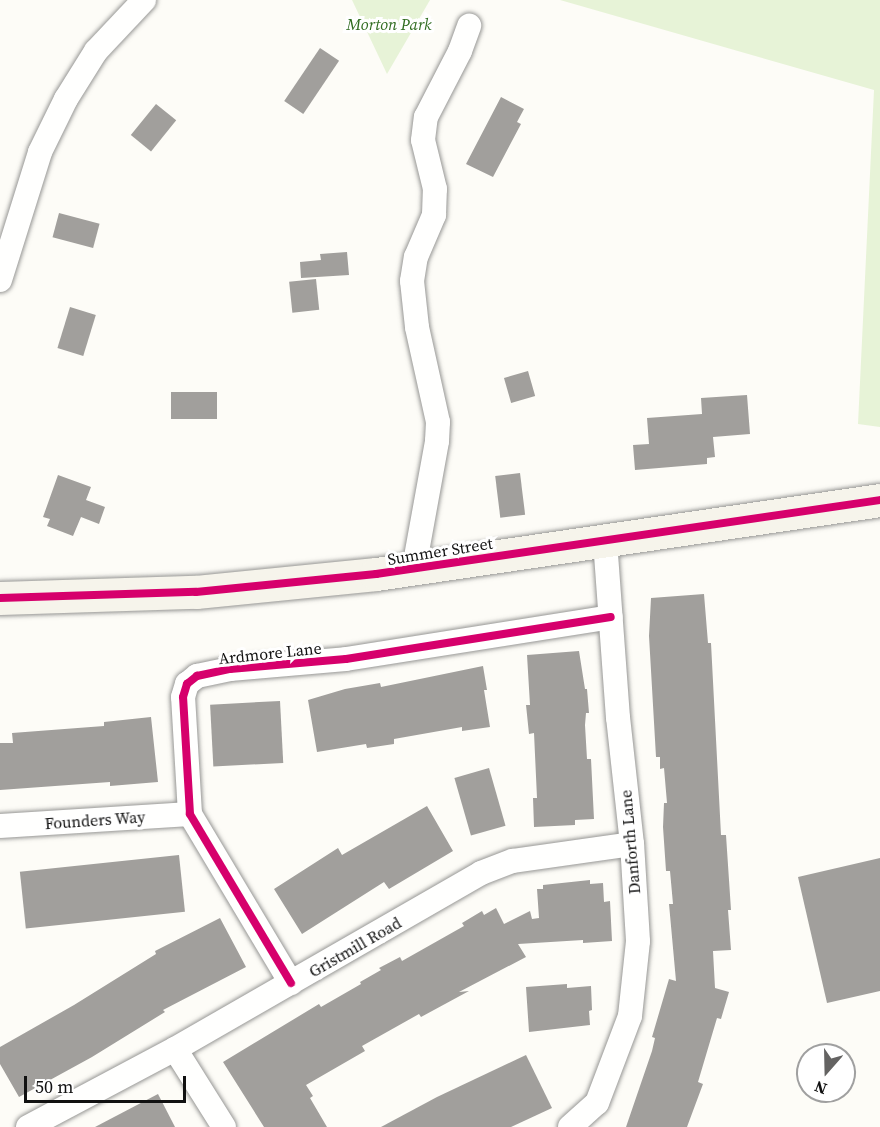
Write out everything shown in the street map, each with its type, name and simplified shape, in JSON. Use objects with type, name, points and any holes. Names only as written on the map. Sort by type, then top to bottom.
[{"type":"main road","name":"Summer Street","points":[[0,598],[196,592],[414,568],[880,500]]},
{"type":"street","points":[[0,280],[40,152],[66,99],[96,51],[144,0]]},
{"type":"street","points":[[414,568],[437,441],[438,422],[417,327],[412,281],[416,257],[434,215],[435,189],[423,140],[426,117],[469,26]]},
{"type":"street","name":"Danforth Lane","points":[[570,1127],[597,1102],[630,1016],[638,940],[632,844],[618,718],[605,539]]},
{"type":"street","name":"Ardmore Lane","points":[[291,983],[190,814],[183,698],[187,684],[196,676],[230,669],[358,657],[611,617]]},
{"type":"street","name":"Founders Way","points":[[0,826],[190,814]]},
{"type":"street","name":"Gristmill Road","points":[[28,1127],[175,1049],[481,873],[513,861],[632,844]]},
{"type":"street","points":[[175,1049],[224,1127]]},
{"type":"green space","name":"Morton Park","points":[[352,0],[430,0],[387,74]]},
{"type":"green space","points":[[560,0],[880,0],[880,427],[858,424],[874,90]]},
{"type":"building","points":[[320,48],[339,61],[303,114],[284,101]]},
{"type":"building","points":[[501,97],[524,109],[517,122],[521,124],[493,177],[466,164]]},
{"type":"building","points":[[156,104],[176,120],[151,151],[131,135]]},
{"type":"building","points":[[59,213],[100,224],[93,248],[53,237]]},
{"type":"building","points":[[347,252],[349,275],[301,278],[300,262],[321,260],[320,254]]},
{"type":"building","points":[[316,279],[319,310],[292,313],[289,282]]},
{"type":"building","points":[[70,307],[96,315],[83,356],[57,348]]},
{"type":"building","points":[[528,371],[535,396],[511,403],[504,378]]},
{"type":"building","points":[[171,392],[217,392],[217,419],[171,419]]},
{"type":"building","points":[[747,395],[750,434],[713,437],[715,457],[707,458],[707,464],[635,470],[633,445],[649,444],[647,418],[702,414],[701,398]]},
{"type":"building","points":[[520,473],[525,515],[500,518],[495,476]]},
{"type":"building","points":[[58,475],[91,487],[86,500],[105,507],[99,524],[81,517],[73,536],[47,526],[50,519],[43,517]]},
{"type":"building","points":[[704,594],[708,643],[711,643],[721,835],[726,835],[731,910],[728,910],[731,950],[713,951],[715,988],[729,992],[721,1019],[717,1018],[698,1082],[703,1084],[687,1127],[626,1127],[652,1051],[655,1038],[652,1037],[669,979],[676,981],[669,904],[673,904],[670,871],[666,871],[663,827],[664,803],[667,803],[664,768],[660,769],[660,757],[656,757],[649,636],[651,598]]},
{"type":"building","points":[[579,651],[585,689],[587,689],[589,713],[586,713],[585,725],[587,759],[591,759],[594,819],[575,820],[575,825],[534,827],[533,798],[537,798],[534,733],[529,734],[526,705],[530,705],[527,655]]},
{"type":"building","points":[[483,666],[490,727],[462,731],[462,727],[394,739],[394,744],[367,748],[366,744],[317,752],[308,700],[345,689],[380,683],[381,687]]},
{"type":"building","points":[[280,701],[283,763],[213,767],[210,705]]},
{"type":"building","points":[[151,717],[158,782],[110,786],[110,782],[0,790],[0,743],[13,743],[12,733],[104,726],[104,722]]},
{"type":"building","points":[[489,768],[506,826],[471,836],[454,778]]},
{"type":"building","points":[[427,806],[453,851],[389,889],[384,882],[302,934],[274,889],[338,848],[342,855]]},
{"type":"building","points":[[179,855],[185,912],[26,928],[20,872]]},
{"type":"building","points":[[880,858],[880,991],[827,1003],[798,877]]},
{"type":"building","points":[[590,880],[590,884],[603,883],[604,902],[610,901],[612,941],[583,943],[583,940],[518,944],[526,957],[459,992],[469,991],[421,1017],[419,1014],[362,1046],[365,1051],[306,1085],[313,1096],[310,1098],[327,1127],[264,1127],[223,1062],[319,1004],[321,1007],[361,984],[360,982],[381,970],[379,968],[400,957],[402,961],[464,926],[462,923],[482,911],[484,915],[496,908],[504,924],[530,911],[532,919],[539,918],[537,889],[543,889],[543,885]]},
{"type":"building","points":[[220,918],[246,967],[163,1010],[165,1012],[92,1057],[19,1097],[0,1064],[0,1047],[74,1005],[156,954],[155,951]]},
{"type":"building","points":[[567,984],[567,988],[591,986],[590,1025],[529,1032],[526,987]]},
{"type":"building","points":[[526,1055],[552,1108],[511,1127],[381,1127],[437,1097]]},
{"type":"building","points":[[158,1094],[175,1127],[95,1127]]},
{"type":"cycle path","points":[[0,598],[196,592],[376,574],[880,500]]},
{"type":"cycle path","points":[[291,983],[190,814],[183,697],[187,684],[197,676],[230,669],[346,659],[611,617]]}]
